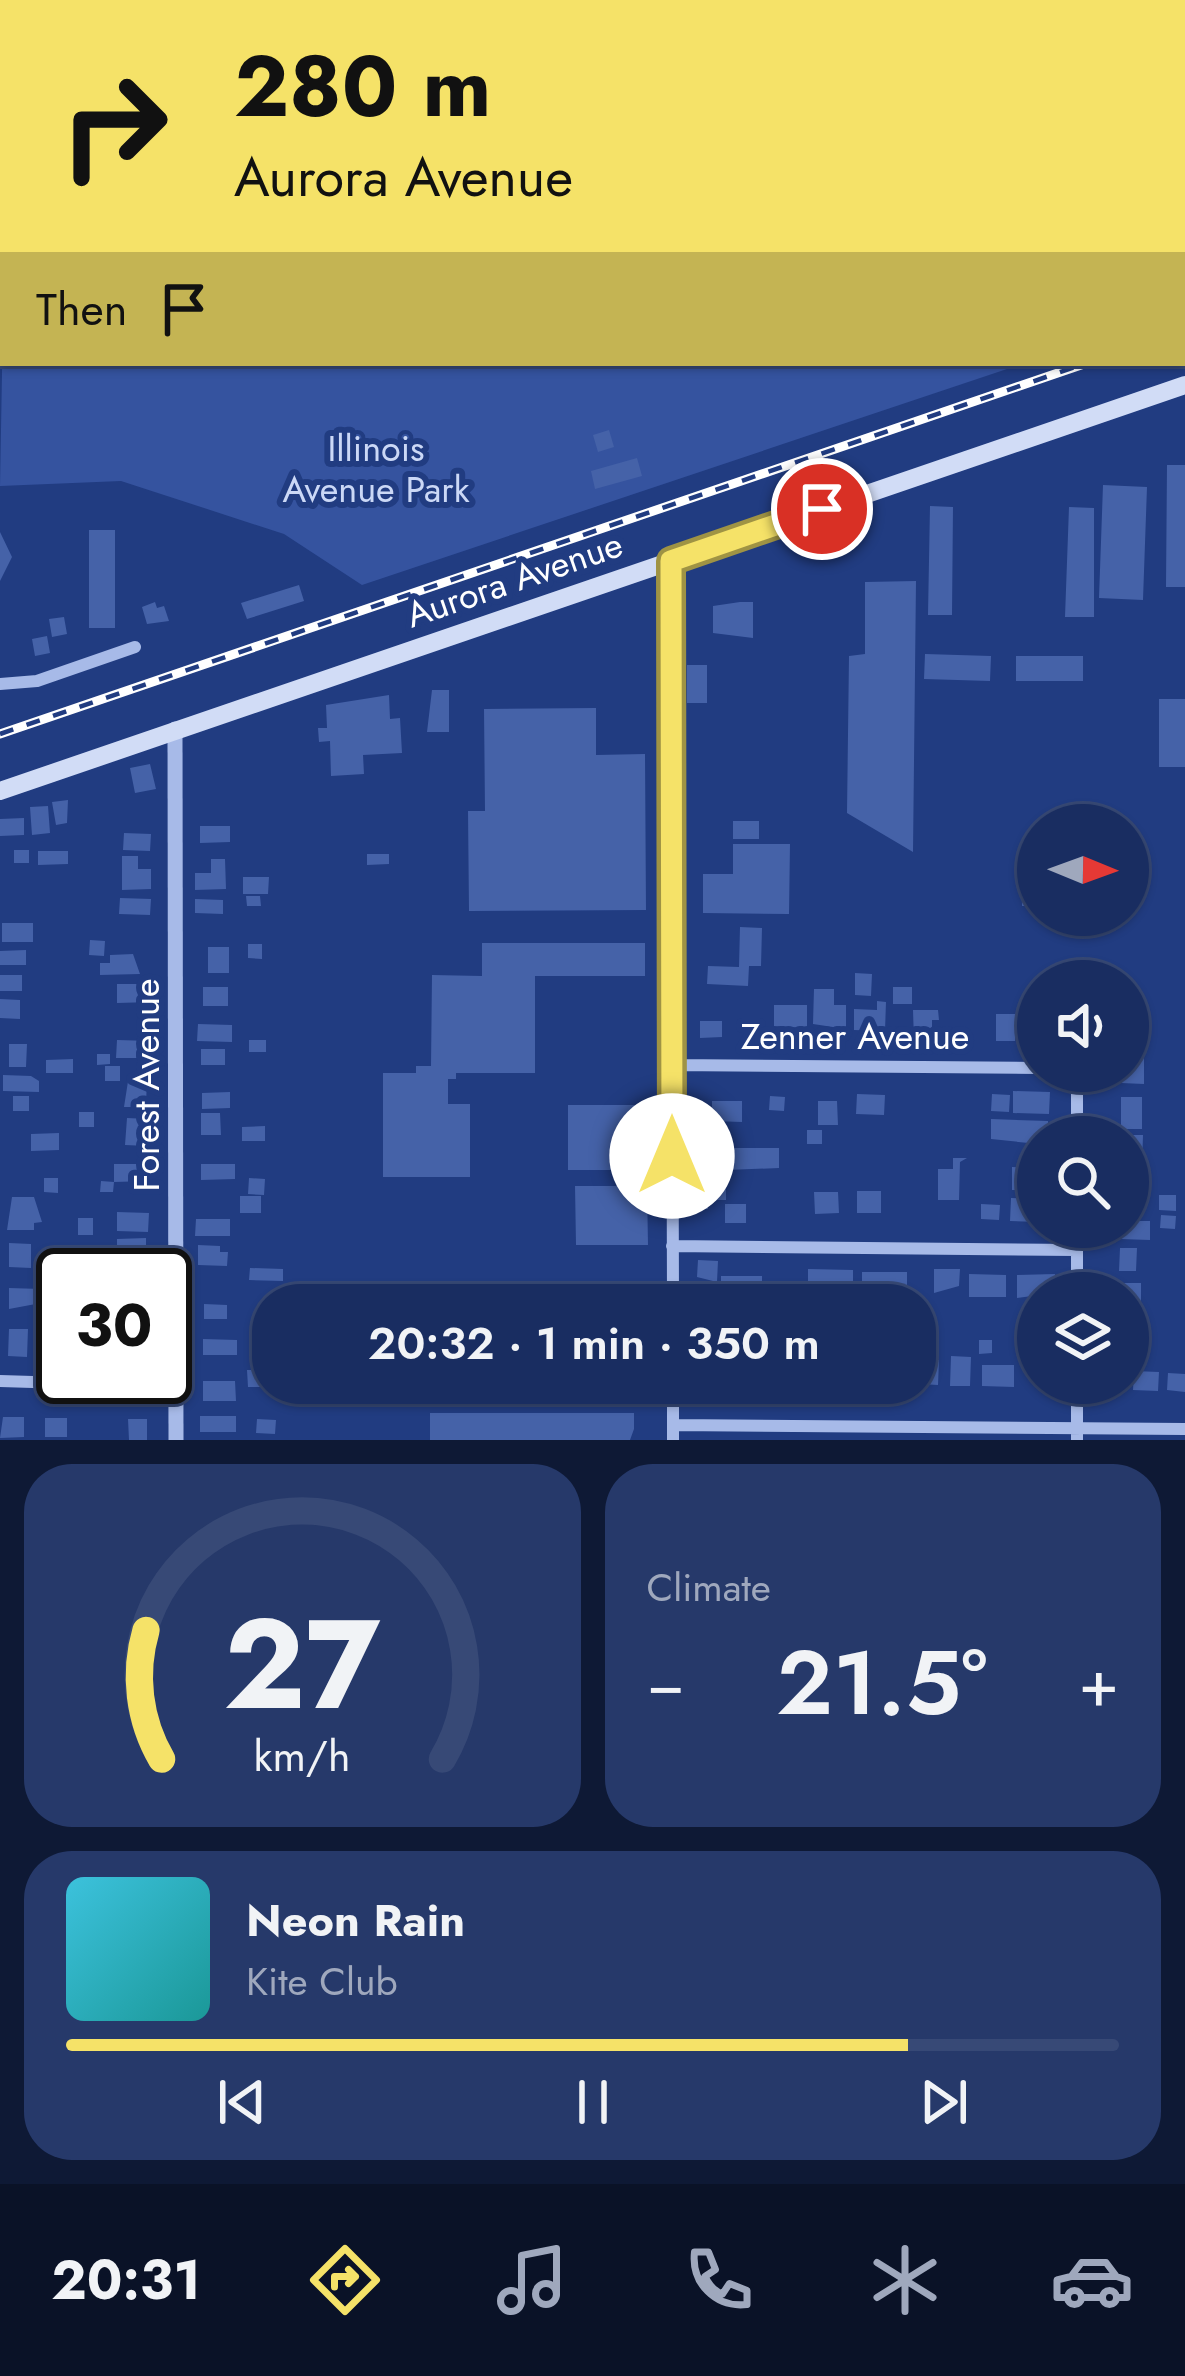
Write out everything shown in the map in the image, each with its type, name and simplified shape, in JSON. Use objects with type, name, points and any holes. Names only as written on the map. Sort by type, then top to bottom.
[{"type":"main road","name":"Aurora Avenue","points":[[0,791],[1185,385]]},
{"type":"street","points":[[671,561],[673,1284]]},
{"type":"street","points":[[0,684],[37,681],[135,647]]},
{"type":"street","name":"Forest Avenue","points":[[176,729],[176,1440]]},
{"type":"street","name":"Zenner Avenue","points":[[671,1065],[1017,1068]]},
{"type":"street","points":[[672,1246],[1077,1250],[1077,1272]]},
{"type":"street","points":[[0,1382],[36,1383]]},
{"type":"street","points":[[673,1433],[1077,1434],[1185,1429]]},
{"type":"green space","name":"Illinois Avenue Park","points":[[2,366],[1007,369],[362,585],[284,534],[121,481],[0,486]]},
{"type":"building","points":[[609,430],[614,447],[598,452],[593,435]]},
{"type":"building","points":[[637,458],[642,476],[595,489],[591,471]]},
{"type":"building","points":[[1167,465],[1185,465],[1185,587],[1166,587]]},
{"type":"building","points":[[1103,485],[1147,487],[1143,600],[1099,598]]},
{"type":"building","points":[[930,506],[953,507],[952,615],[928,615]]},
{"type":"building","points":[[1069,507],[1094,508],[1094,617],[1065,617]]},
{"type":"building","points":[[89,530],[115,530],[115,628],[89,628]]},
{"type":"building","points":[[0,532],[12,557],[0,581]]},
{"type":"building","points":[[916,581],[913,852],[847,813],[849,656],[865,654],[865,582]]},
{"type":"building","points":[[299,585],[304,601],[247,619],[241,603]]},
{"type":"building","points":[[155,602],[157,608],[164,606],[169,621],[147,624],[142,607]]},
{"type":"building","points":[[753,602],[753,638],[713,633],[713,606]]},
{"type":"building","points":[[64,617],[67,634],[52,637],[49,619]]},
{"type":"building","points":[[47,636],[50,653],[35,656],[32,639]]},
{"type":"building","points":[[925,654],[991,656],[990,681],[924,679]]},
{"type":"building","points":[[1016,656],[1083,656],[1083,681],[1016,681]]},
{"type":"building","points":[[687,665],[707,665],[707,703],[687,703]]},
{"type":"building","points":[[432,690],[449,690],[449,732],[427,732]]},
{"type":"building","points":[[389,695],[390,719],[400,718],[402,753],[363,755],[364,774],[331,776],[330,741],[319,742],[318,728],[327,728],[326,705]]},
{"type":"building","points":[[1159,699],[1185,699],[1185,767],[1159,767]]},
{"type":"building","points":[[596,708],[596,755],[645,754],[646,910],[469,911],[468,811],[485,811],[484,709]]},
{"type":"building","points":[[150,764],[156,789],[135,793],[130,768]]},
{"type":"building","points":[[68,800],[67,823],[56,825],[52,802]]},
{"type":"building","points":[[48,806],[50,833],[32,835],[30,807]]},
{"type":"building","points":[[24,818],[24,835],[0,836],[0,819]]},
{"type":"building","points":[[733,821],[759,821],[759,839],[733,839]]},
{"type":"building","points":[[200,826],[230,826],[230,842],[200,843]]},
{"type":"building","points":[[124,833],[151,834],[150,851],[123,850]]},
{"type":"building","points":[[733,844],[790,844],[789,914],[703,913],[703,874],[733,874]]},
{"type":"building","points":[[14,850],[29,850],[29,863],[14,863]]},
{"type":"building","points":[[38,851],[68,851],[68,864],[38,865]]},
{"type":"building","points":[[367,854],[389,854],[389,864],[367,865]]},
{"type":"building","points":[[122,856],[138,856],[138,869],[151,869],[151,889],[122,890]]},
{"type":"building","points":[[211,859],[225,859],[226,889],[195,890],[195,873],[211,873]]},
{"type":"building","points":[[243,877],[269,877],[268,894],[243,894]]},
{"type":"building","points":[[246,896],[260,896],[261,906],[247,906]]},
{"type":"building","points":[[120,898],[151,899],[150,915],[119,914]]},
{"type":"building","points":[[195,899],[223,900],[223,914],[195,913]]},
{"type":"building","points":[[2,923],[33,923],[33,942],[2,942]]},
{"type":"building","points":[[740,927],[762,928],[761,966],[749,966],[748,986],[707,984],[708,966],[739,967]]},
{"type":"building","points":[[90,940],[105,941],[104,956],[89,955]]},
{"type":"building","points":[[482,943],[645,943],[645,976],[535,976],[535,1073],[456,1073],[456,1079],[448,1079],[448,1104],[470,1104],[470,1177],[383,1177],[383,1073],[416,1073],[416,1066],[431,1066],[432,975],[482,976]]},
{"type":"building","points":[[248,944],[262,944],[262,959],[248,958]]},
{"type":"building","points":[[208,947],[229,947],[229,973],[208,973]]},
{"type":"building","points":[[26,950],[26,965],[0,965],[0,951]]},
{"type":"building","points":[[133,954],[140,974],[100,975],[100,963],[110,963],[110,955]]},
{"type":"building","points":[[855,973],[872,974],[871,996],[855,995]]},
{"type":"building","points":[[0,975],[22,975],[22,991],[0,991]]},
{"type":"building","points":[[117,984],[151,984],[152,1002],[117,1003]]},
{"type":"building","points":[[203,987],[228,987],[228,1006],[203,1006]]},
{"type":"building","points":[[893,987],[912,987],[912,1004],[893,1004]]},
{"type":"building","points":[[814,989],[834,989],[834,1005],[846,1005],[846,1029],[813,1024]]},
{"type":"building","points":[[0,999],[20,1000],[20,1019],[0,1018]]},
{"type":"building","points":[[877,1001],[886,1002],[885,1031],[854,1030],[854,1009],[877,1010]]},
{"type":"building","points":[[774,1005],[807,1005],[807,1028],[774,1026]]},
{"type":"building","points":[[913,1010],[938,1010],[939,1020],[932,1020],[932,1041],[914,1041]]},
{"type":"building","points":[[996,1014],[1015,1014],[1015,1041],[996,1041]]},
{"type":"building","points":[[700,1021],[722,1021],[722,1037],[700,1038]]},
{"type":"building","points":[[198,1024],[232,1025],[232,1042],[197,1041]]},
{"type":"building","points":[[117,1040],[151,1041],[150,1058],[116,1058]]},
{"type":"building","points":[[249,1040],[266,1040],[266,1052],[249,1052]]},
{"type":"building","points":[[9,1044],[27,1044],[26,1067],[9,1067]]},
{"type":"building","points":[[201,1049],[225,1049],[225,1065],[201,1065]]},
{"type":"building","points":[[97,1054],[110,1054],[110,1064],[97,1065]]},
{"type":"building","points":[[73,1059],[73,1073],[46,1073],[46,1060]]},
{"type":"building","points":[[105,1066],[120,1066],[120,1081],[105,1081]]},
{"type":"building","points":[[3,1075],[31,1076],[39,1081],[39,1092],[3,1091]]},
{"type":"building","points":[[129,1075],[147,1075],[146,1107],[124,1107]]},
{"type":"building","points":[[1013,1091],[1050,1092],[1049,1114],[1013,1113]]},
{"type":"building","points":[[230,1092],[230,1108],[202,1109],[202,1093]]},
{"type":"building","points":[[857,1094],[885,1095],[884,1115],[856,1114]]},
{"type":"building","points":[[992,1094],[1010,1095],[1009,1112],[991,1111]]},
{"type":"building","points":[[13,1096],[29,1096],[29,1111],[13,1111]]},
{"type":"building","points":[[770,1096],[785,1097],[784,1111],[769,1110]]},
{"type":"building","points":[[1121,1097],[1142,1097],[1142,1116],[1121,1116]]},
{"type":"building","points":[[712,1101],[742,1101],[742,1122],[712,1121]]},
{"type":"building","points":[[818,1101],[837,1101],[838,1125],[818,1125]]},
{"type":"building","points":[[568,1105],[647,1105],[647,1170],[568,1170]]},
{"type":"building","points":[[79,1112],[94,1112],[94,1127],[79,1127]]},
{"type":"building","points":[[201,1113],[220,1113],[221,1135],[201,1135]]},
{"type":"building","points":[[127,1118],[148,1119],[147,1146],[125,1145]]},
{"type":"building","points":[[991,1119],[1017,1120],[1017,1142],[991,1139]]},
{"type":"building","points":[[265,1126],[265,1141],[242,1141],[242,1127]]},
{"type":"building","points":[[807,1130],[822,1130],[822,1144],[807,1144]]},
{"type":"building","points":[[59,1133],[59,1150],[31,1151],[31,1134]]},
{"type":"building","points":[[702,1148],[779,1148],[779,1168],[702,1171]]},
{"type":"building","points":[[953,1158],[967,1158],[960,1162],[959,1200],[938,1200],[938,1169],[953,1169]]},
{"type":"building","points":[[114,1164],[148,1164],[148,1181],[114,1182]]},
{"type":"building","points":[[201,1164],[235,1164],[235,1179],[201,1180]]},
{"type":"building","points":[[1012,1167],[1017,1167],[1017,1190],[1012,1190]]},
{"type":"building","points":[[44,1178],[58,1178],[58,1193],[44,1192]]},
{"type":"building","points":[[249,1178],[265,1179],[264,1195],[248,1194]]},
{"type":"building","points":[[101,1181],[114,1182],[113,1192],[100,1192]]},
{"type":"building","points":[[693,1183],[726,1183],[726,1200],[708,1200],[708,1209],[693,1209]]},
{"type":"building","points":[[575,1186],[647,1186],[648,1245],[576,1245]]},
{"type":"building","points":[[857,1191],[881,1191],[881,1213],[857,1213]]},
{"type":"building","points":[[814,1192],[838,1192],[839,1213],[815,1214]]},
{"type":"building","points":[[1159,1195],[1176,1195],[1176,1211],[1159,1210]]},
{"type":"building","points":[[240,1196],[261,1196],[261,1213],[240,1213]]},
{"type":"building","points":[[12,1197],[34,1197],[42,1222],[34,1223],[34,1230],[7,1230]]},
{"type":"building","points":[[1011,1198],[1017,1198],[1017,1221],[1010,1221]]},
{"type":"building","points":[[725,1204],[746,1204],[746,1223],[725,1223]]},
{"type":"building","points":[[981,1204],[1000,1205],[999,1220],[981,1219]]},
{"type":"building","points":[[117,1212],[149,1213],[148,1232],[117,1231]]},
{"type":"building","points":[[1161,1215],[1176,1216],[1175,1229],[1160,1228]]},
{"type":"building","points":[[78,1218],[93,1218],[93,1235],[78,1235]]},
{"type":"building","points":[[196,1219],[230,1219],[230,1236],[195,1236]]},
{"type":"building","points":[[146,1238],[146,1248],[117,1248],[117,1239]]},
{"type":"building","points":[[9,1243],[31,1244],[31,1268],[9,1267]]},
{"type":"building","points":[[198,1245],[220,1246],[220,1252],[228,1252],[227,1266],[198,1265]]},
{"type":"building","points":[[1120,1248],[1137,1248],[1136,1271],[1119,1271]]},
{"type":"building","points":[[698,1260],[718,1261],[717,1282],[697,1277]]},
{"type":"building","points":[[250,1268],[283,1269],[283,1281],[249,1280]]},
{"type":"building","points":[[808,1269],[853,1270],[853,1284],[808,1284]]},
{"type":"building","points":[[934,1269],[960,1269],[959,1286],[936,1292]]},
{"type":"building","points":[[862,1272],[907,1272],[907,1284],[862,1284]]},
{"type":"building","points":[[969,1274],[1006,1275],[1006,1297],[969,1297]]},
{"type":"building","points":[[721,1276],[762,1276],[762,1284],[721,1284]]},
{"type":"building","points":[[9,1288],[36,1289],[36,1304],[9,1309]]},
{"type":"building","points":[[204,1304],[227,1305],[227,1319],[204,1319]]},
{"type":"building","points":[[9,1329],[28,1329],[27,1357],[8,1356]]},
{"type":"building","points":[[203,1339],[237,1340],[237,1355],[203,1355]]},
{"type":"building","points":[[979,1340],[992,1340],[992,1353],[979,1354]]},
{"type":"building","points":[[951,1356],[971,1357],[970,1386],[950,1386]]},
{"type":"building","points":[[982,1365],[1014,1365],[1014,1387],[982,1386]]},
{"type":"building","points":[[1149,1372],[1159,1372],[1158,1391],[1149,1391]]},
{"type":"building","points":[[1168,1373],[1185,1374],[1185,1392],[1167,1390]]},
{"type":"building","points":[[203,1381],[235,1381],[236,1401],[203,1401]]},
{"type":"building","points":[[430,1413],[634,1413],[634,1429],[630,1440],[430,1440]]},
{"type":"building","points":[[200,1416],[236,1416],[236,1432],[200,1432]]},
{"type":"building","points":[[3,1417],[24,1417],[24,1437],[0,1438]]},
{"type":"building","points":[[45,1418],[67,1418],[67,1437],[45,1437]]},
{"type":"building","points":[[128,1419],[147,1419],[147,1440],[129,1440]]},
{"type":"building","points":[[257,1419],[276,1420],[275,1434],[256,1433]]},
{"type":"railway","points":[[0,734],[1078,366]]},
{"type":"route","points":[[672,1156],[671,561],[822,509]]}]
